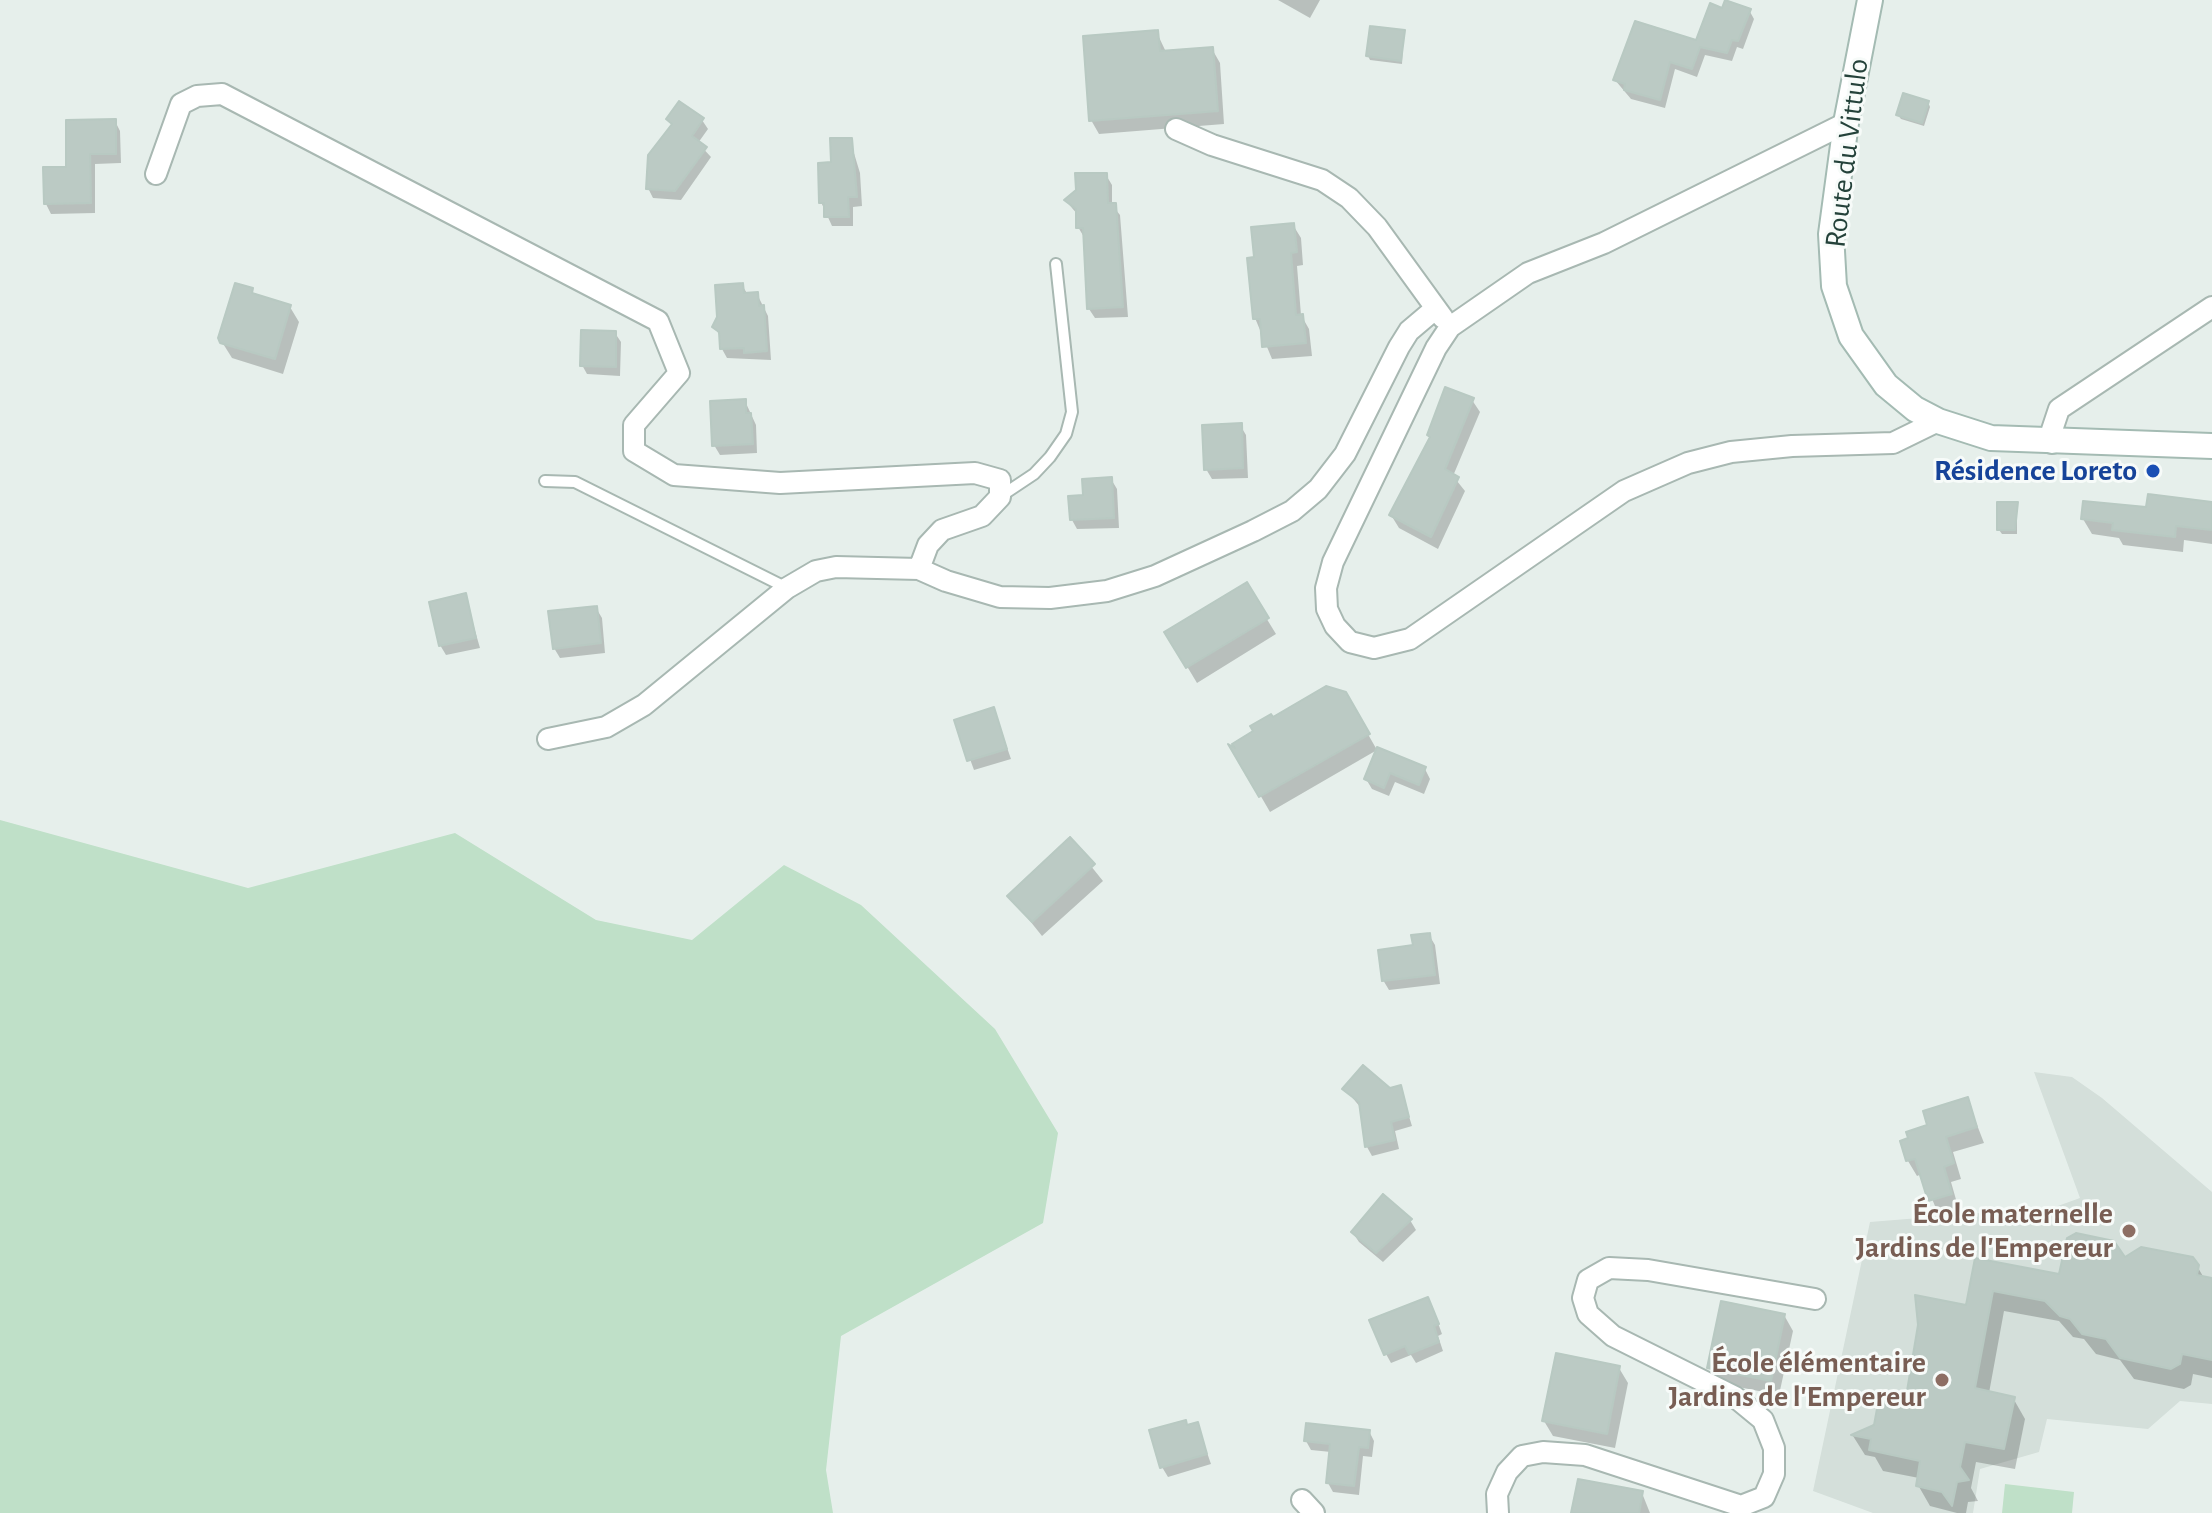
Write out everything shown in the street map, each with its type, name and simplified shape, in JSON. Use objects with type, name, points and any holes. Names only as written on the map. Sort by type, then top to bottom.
[{"type":"street","name":"Route du Vittulo","points":[[1870,0],[1846,123],[1831,234],[1834,286],[1851,336],[1886,385],[1915,409],[1938,421],[1991,438],[2052,443],[2212,446]]},
{"type":"street","points":[[156,174],[181,104],[197,96],[222,94],[658,321],[679,373],[634,425],[634,451],[674,475],[780,483],[975,473],[1000,480],[1000,497],[982,516],[942,530],[928,545],[919,569]]},
{"type":"street","points":[[1846,123],[1604,243],[1528,273],[1450,327],[1436,348],[1333,562],[1326,588],[1327,609],[1335,626],[1350,642],[1374,648],[1410,639],[1624,491],[1688,463],[1731,452],[1792,446],[1893,443],[1938,421]]},
{"type":"street","points":[[1176,129],[1212,145],[1322,180],[1349,198],[1377,227],[1450,327]]},
{"type":"street","points":[[2052,443],[2052,430],[2059,409],[2212,307]]},
{"type":"street","points":[[548,739],[606,727],[644,705],[787,588],[816,571],[836,567],[919,569],[946,581],[1000,597],[1050,598],[1107,591],[1155,576],[1266,524],[1292,511],[1318,489],[1345,454],[1404,339],[1435,309]]},
{"type":"street","points":[[1498,1513],[1497,1494],[1507,1472],[1522,1456],[1543,1452],[1585,1455],[1741,1506],[1764,1497],[1774,1474],[1774,1448],[1763,1420],[1735,1397],[1613,1336],[1588,1314],[1583,1298],[1588,1280],[1609,1268],[1648,1270],[1815,1299]]},
{"type":"lane","points":[[1000,497],[1034,474],[1050,457],[1066,434],[1072,412],[1056,264]]},
{"type":"lane","points":[[545,481],[575,482],[787,588]]},
{"type":"shaded area","points":[[2034,1072],[2072,1077],[2102,1098],[2212,1192],[2212,1404],[2180,1401],[2148,1429],[2047,1419],[2039,1452],[1980,1469],[1973,1513],[1873,1513],[1813,1491],[1870,1222],[2055,1207],[2080,1198]]},
{"type":"green space","points":[[0,820],[248,888],[455,833],[596,920],[692,940],[784,865],[861,905],[995,1029],[1058,1133],[1043,1223],[841,1336],[826,1470],[833,1513],[0,1513]]},
{"type":"green space","points":[[2005,1484],[2074,1492],[2072,1513],[2002,1513]]},
{"type":"building","points":[[1725,0],[1751,9],[1738,41],[1732,40],[1727,53],[1700,47],[1692,69],[1670,62],[1660,100],[1624,90],[1625,84],[1613,80],[1635,21],[1696,40],[1710,3],[1722,8]]},
{"type":"building","points":[[1370,26],[1405,30],[1401,61],[1366,56]]},
{"type":"building","points":[[1158,30],[1160,51],[1213,47],[1218,111],[1089,121],[1083,36]]},
{"type":"building","points":[[1903,93],[1929,101],[1922,123],[1896,115]]},
{"type":"building","points":[[679,101],[704,118],[692,136],[707,147],[675,191],[646,189],[648,155],[672,124],[666,119]]},
{"type":"building","points":[[116,119],[116,154],[90,154],[91,203],[44,204],[43,167],[66,167],[66,120]]},
{"type":"building","points":[[830,138],[852,138],[857,197],[848,197],[849,217],[824,217],[824,203],[819,203],[818,163],[831,162]]},
{"type":"building","points":[[1075,173],[1107,173],[1108,203],[1116,203],[1123,307],[1087,309],[1083,228],[1076,228],[1076,209],[1064,200],[1076,190]]},
{"type":"building","points":[[1294,223],[1297,252],[1291,253],[1296,315],[1303,314],[1306,343],[1262,347],[1260,319],[1253,319],[1247,258],[1254,257],[1251,227]]},
{"type":"building","points":[[235,283],[253,288],[252,293],[291,305],[275,359],[220,343],[218,338]]},
{"type":"building","points":[[743,283],[744,293],[758,292],[759,306],[764,305],[767,351],[744,353],[744,348],[720,349],[719,332],[712,327],[717,317],[715,285]]},
{"type":"building","points":[[581,330],[616,331],[616,367],[580,366]]},
{"type":"building","points":[[1445,387],[1474,398],[1445,469],[1459,477],[1431,537],[1389,515],[1430,437],[1427,435]]},
{"type":"building","points":[[746,399],[746,413],[751,413],[753,444],[712,446],[710,401]]},
{"type":"building","points":[[1242,423],[1243,468],[1204,470],[1202,425]]},
{"type":"building","points":[[1112,477],[1114,518],[1070,520],[1068,496],[1083,495],[1082,479]]},
{"type":"building","points":[[2148,494],[2212,502],[2212,530],[2176,526],[2175,537],[2112,530],[2113,523],[2081,519],[2083,501],[2146,507]]},
{"type":"building","points":[[1997,502],[2018,502],[2015,530],[1997,530]]},
{"type":"building","points":[[1247,582],[1269,618],[1186,668],[1164,632]]},
{"type":"building","points":[[466,593],[476,638],[439,646],[429,602]]},
{"type":"building","points":[[597,606],[601,643],[553,649],[548,611]]},
{"type":"building","points":[[1326,686],[1346,692],[1370,734],[1259,797],[1228,744],[1235,748],[1232,744],[1253,731],[1250,726],[1271,714],[1273,717]]},
{"type":"building","points":[[994,707],[1007,749],[967,761],[954,720]]},
{"type":"building","points":[[1377,747],[1426,767],[1419,785],[1390,773],[1384,788],[1364,779]]},
{"type":"building","points":[[1070,837],[1095,864],[1032,922],[1007,896]]},
{"type":"building","points":[[1430,933],[1435,975],[1382,981],[1378,950],[1413,945],[1411,935]]},
{"type":"building","points":[[1363,1065],[1390,1088],[1401,1085],[1409,1117],[1391,1122],[1395,1140],[1365,1147],[1359,1102],[1342,1089]]},
{"type":"building","points":[[1968,1097],[1977,1127],[1946,1137],[1954,1163],[1944,1167],[1952,1194],[1928,1201],[1915,1159],[1906,1161],[1900,1141],[1908,1138],[1906,1132],[1927,1125],[1923,1111]]},
{"type":"building","points":[[1383,1194],[1412,1219],[1376,1253],[1351,1232]]},
{"type":"building","points":[[2076,1233],[2114,1241],[2125,1257],[2141,1247],[2193,1257],[2199,1265],[2197,1275],[2212,1278],[2212,1360],[2182,1354],[2180,1364],[2171,1369],[2120,1358],[2106,1339],[2082,1334],[2070,1319],[2060,1316],[2045,1301],[1993,1291],[1975,1388],[2015,1397],[2004,1449],[1965,1442],[1960,1467],[1969,1480],[1957,1482],[1952,1506],[1942,1492],[1916,1486],[1920,1461],[1869,1450],[1871,1439],[1851,1435],[1874,1425],[1879,1398],[1905,1403],[1918,1325],[1915,1295],[1966,1305],[1975,1258],[2059,1274],[2067,1238]]},
{"type":"building","points":[[1428,1297],[1439,1324],[1434,1326],[1439,1342],[1409,1354],[1405,1346],[1384,1355],[1369,1320]]},
{"type":"building","points":[[1721,1301],[1785,1314],[1771,1381],[1707,1368]]},
{"type":"building","points":[[1556,1353],[1620,1366],[1607,1434],[1542,1421]]},
{"type":"building","points":[[1186,1420],[1187,1425],[1198,1422],[1207,1454],[1160,1468],[1149,1430]]},
{"type":"building","points":[[1306,1423],[1370,1430],[1368,1448],[1359,1447],[1354,1486],[1326,1483],[1330,1444],[1304,1441]]},
{"type":"building","points":[[1578,1479],[1643,1491],[1639,1513],[1571,1513]]},
{"type":"place","name":"Résidence Loreto","points":[[2153,471]]},
{"type":"place","name":"École maternelle Jardins de l'Empereur","points":[[2129,1231]]},
{"type":"place","name":"École élémentaire Jardins de l'Empereur","points":[[1942,1380]]}]
